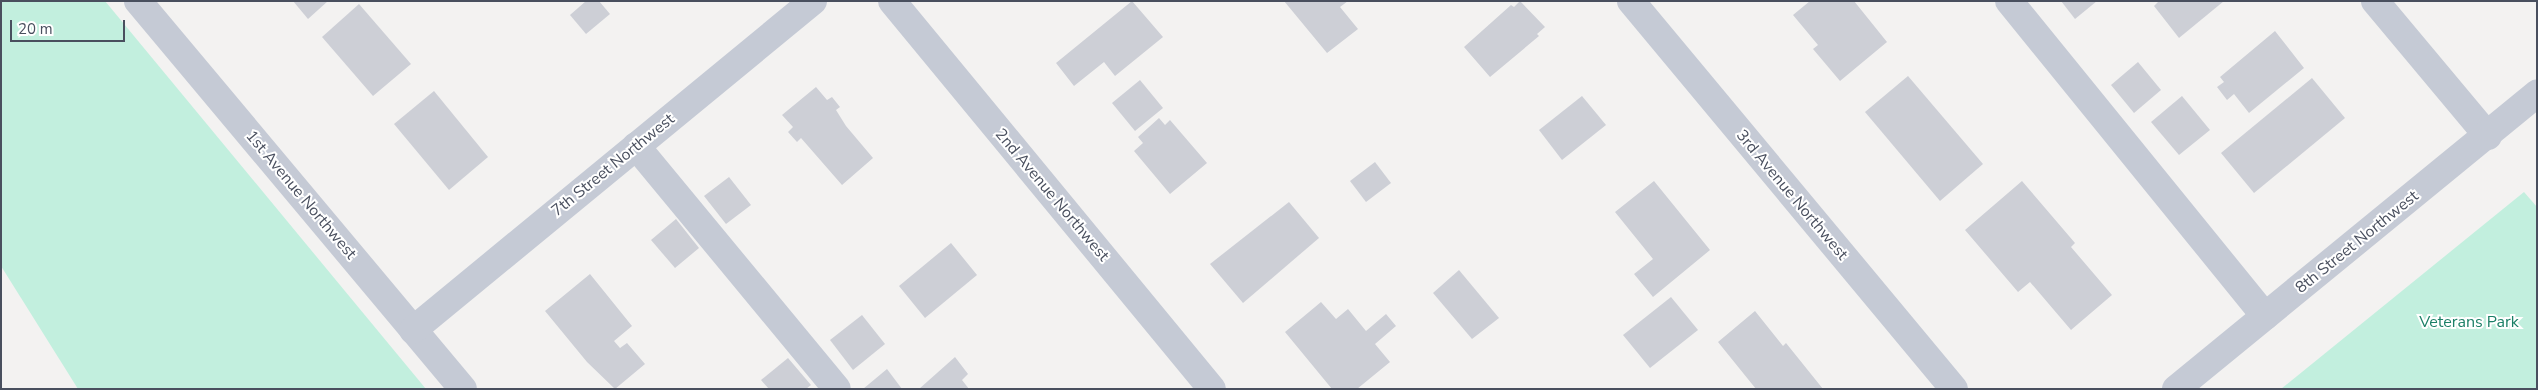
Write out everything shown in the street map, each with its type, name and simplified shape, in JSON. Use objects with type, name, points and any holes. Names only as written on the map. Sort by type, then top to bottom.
[{"type":"street","name":"1st Avenue Northwest","points":[[138,1],[463,389]]},
{"type":"street","name":"7th Street Northwest","points":[[414,330],[813,1]]},
{"type":"street","name":"2nd Avenue Northwest","points":[[892,1],[1212,389]]},
{"type":"street","name":"3rd Avenue Northwest","points":[[1631,1],[1954,389]]},
{"type":"street","points":[[2009,1],[2265,316]]},
{"type":"street","points":[[2375,1],[2488,136]]},
{"type":"street","name":"8th Street Northwest","points":[[2176,389],[2488,136],[2537,93]]},
{"type":"street","points":[[636,146],[837,389]]},
{"type":"green space","points":[[1,1],[105,1],[426,389],[78,389],[1,266]]},
{"type":"green space","name":"Veterans Park","points":[[2524,192],[2537,207],[2537,389],[2281,389]]},
{"type":"building","points":[[293,1],[328,1],[308,19]]},
{"type":"building","points":[[586,1],[599,1],[610,14],[586,34],[570,15]]},
{"type":"building","points":[[1132,1],[1163,37],[1115,76],[1104,62],[1074,86],[1056,63]]},
{"type":"building","points":[[1284,1],[1348,1],[1340,7],[1358,29],[1327,53]]},
{"type":"building","points":[[1520,1],[1545,27],[1537,34],[1539,36],[1490,77],[1464,47],[1511,5],[1514,7]]},
{"type":"building","points":[[1810,1],[1854,1],[1887,42],[1840,81],[1813,49],[1818,45],[1793,15]]},
{"type":"building","points":[[2061,1],[2097,1],[2075,19]]},
{"type":"building","points":[[2159,1],[2224,1],[2179,38],[2154,6]]},
{"type":"building","points":[[359,4],[411,64],[373,96],[322,37]]},
{"type":"building","points":[[2275,31],[2304,68],[2249,113],[2234,94],[2227,100],[2217,87],[2224,82],[2220,77]]},
{"type":"building","points":[[2138,62],[2161,90],[2134,113],[2111,85]]},
{"type":"building","points":[[1908,76],[1983,164],[1940,201],[1865,112]]},
{"type":"building","points":[[2312,78],[2345,118],[2254,193],[2221,153]]},
{"type":"building","points":[[1140,80],[1163,108],[1135,131],[1112,103]]},
{"type":"building","points":[[816,87],[827,100],[832,97],[840,107],[836,110],[846,126],[873,158],[842,185],[801,138],[797,142],[788,132],[793,127],[782,115]]},
{"type":"building","points":[[434,91],[488,157],[449,190],[394,124]]},
{"type":"building","points":[[1582,96],[1606,125],[1562,160],[1539,130]]},
{"type":"building","points":[[2182,96],[2210,130],[2179,155],[2151,122]]},
{"type":"building","points":[[1159,118],[1165,125],[1170,120],[1207,163],[1170,194],[1134,151],[1143,143],[1138,137]]},
{"type":"building","points":[[1375,162],[1391,183],[1366,202],[1350,181]]},
{"type":"building","points":[[729,177],[751,205],[726,224],[704,196]]},
{"type":"building","points":[[1654,181],[1710,250],[1653,297],[1634,274],[1653,259],[1615,212]]},
{"type":"building","points":[[2022,181],[2075,243],[2071,247],[2112,295],[2071,330],[2030,282],[2018,292],[1965,230]]},
{"type":"building","points":[[1289,202],[1319,238],[1243,303],[1210,264]]},
{"type":"building","points":[[676,219],[699,248],[675,268],[651,240]]},
{"type":"building","points":[[951,243],[977,275],[925,318],[899,286]]},
{"type":"building","points":[[1459,270],[1499,318],[1472,339],[1433,293]]},
{"type":"building","points":[[590,274],[632,326],[614,341],[620,348],[627,343],[645,364],[615,389],[587,362],[545,311]]},
{"type":"building","points":[[1671,297],[1698,330],[1650,368],[1623,335]]},
{"type":"building","points":[[1321,302],[1336,319],[1348,309],[1366,331],[1386,314],[1396,326],[1375,344],[1390,362],[1357,389],[1332,389],[1285,332]]},
{"type":"building","points":[[1755,311],[1783,346],[1786,343],[1823,389],[1756,389],[1718,342]]},
{"type":"building","points":[[862,315],[885,344],[853,370],[830,340]]},
{"type":"building","points":[[955,357],[968,374],[962,380],[969,389],[919,389]]},
{"type":"building","points":[[788,358],[811,385],[806,389],[769,389],[761,380]]},
{"type":"building","points":[[887,369],[902,389],[863,389]]}]
